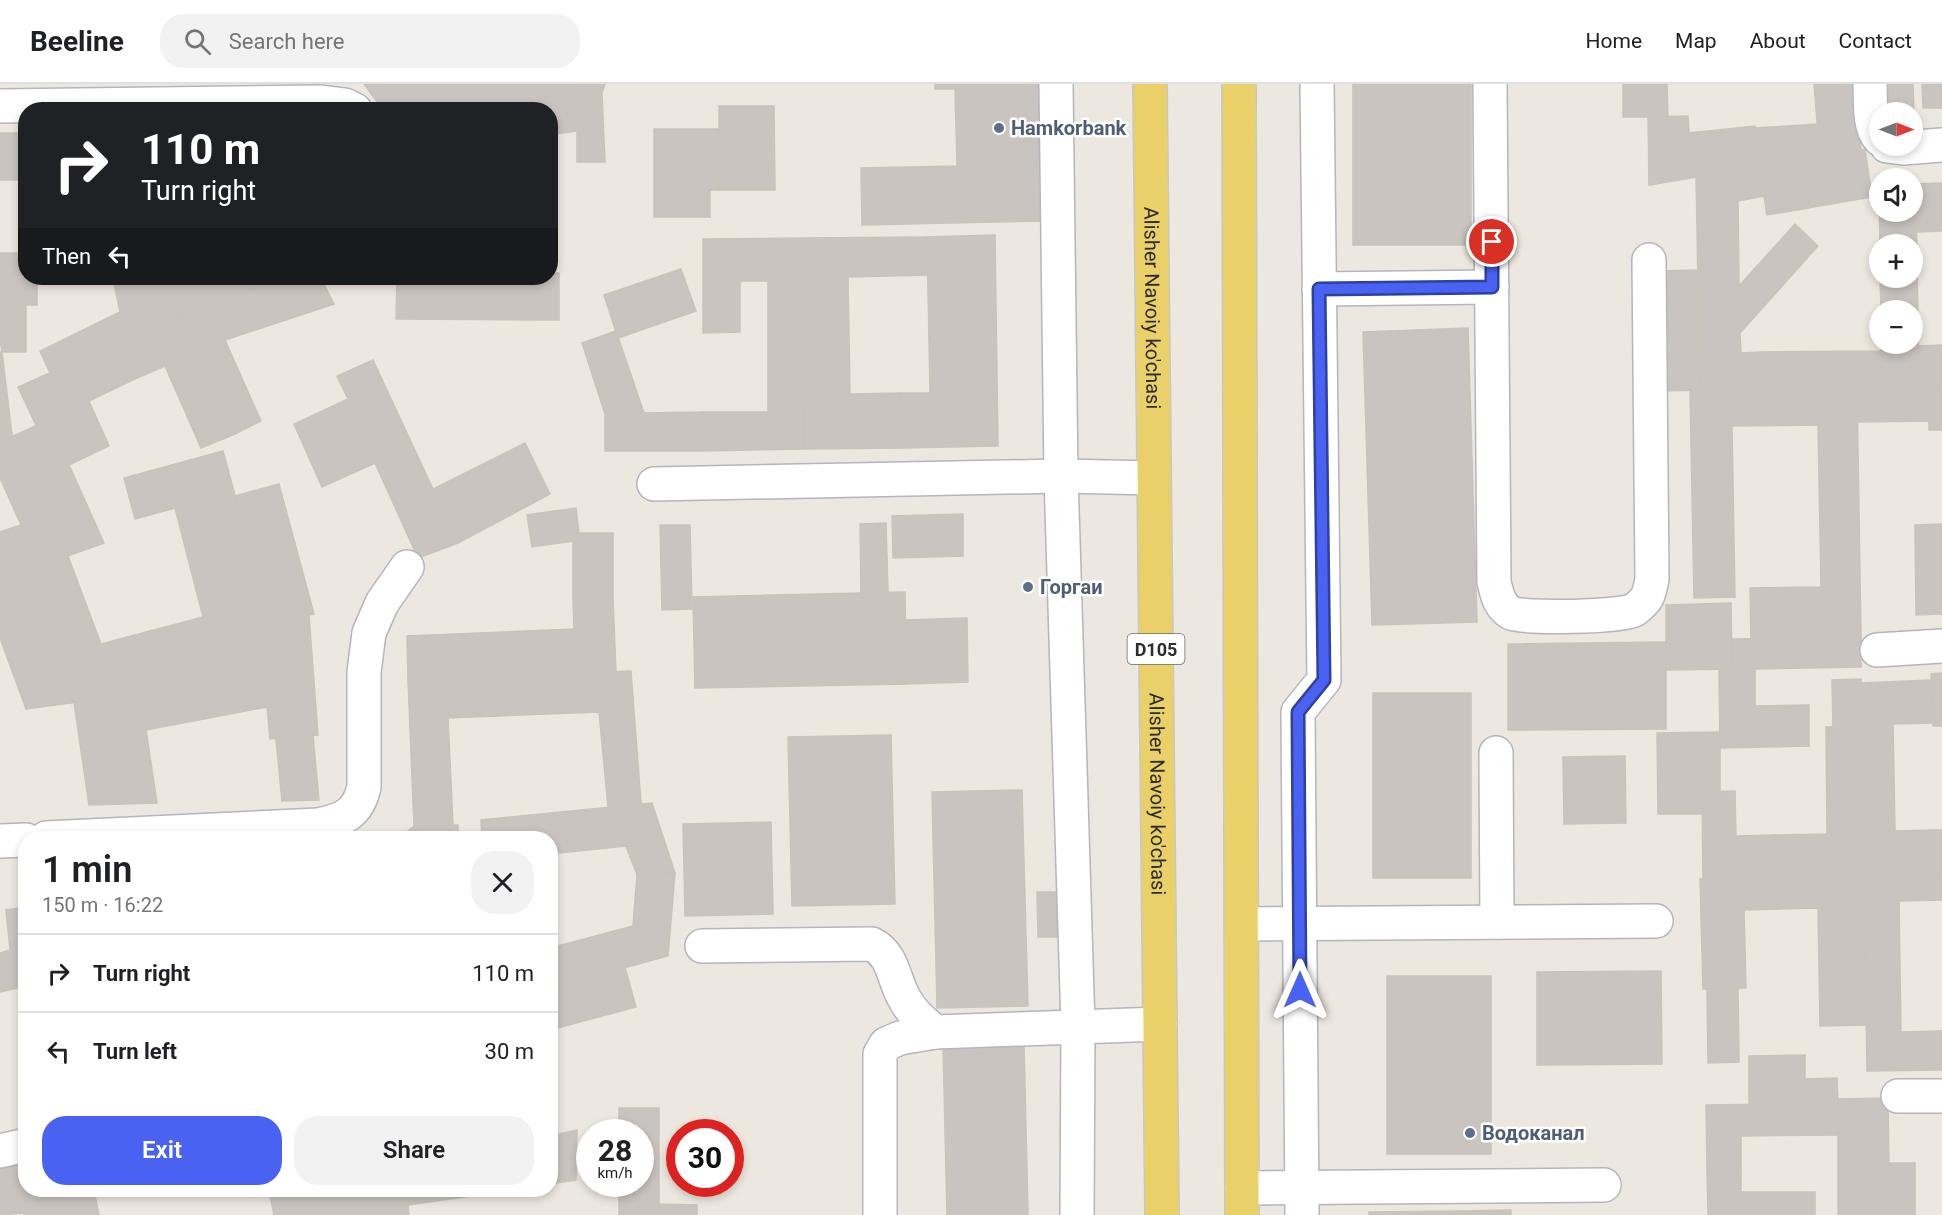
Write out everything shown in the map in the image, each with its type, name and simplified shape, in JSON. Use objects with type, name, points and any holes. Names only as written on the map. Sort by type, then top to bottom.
[{"type":"main road","name":"Alisher Navoiy ko'chasi","points":[[1150,84],[1162,1215]]},
{"type":"main road","points":[[1239,84],[1242,1202]]},
{"type":"street","points":[[1056,84],[1061,476],[1078,1026],[1077,1215]]},
{"type":"street","points":[[1302,1201],[1298,712],[1324,680],[1317,84]]},
{"type":"street","points":[[1490,84],[1494,582],[1499,601],[1511,613],[1531,616],[1612,615],[1632,611],[1648,598],[1652,579],[1648,260]]},
{"type":"street","points":[[1870,84],[1871,102]]},
{"type":"street","points":[[0,106],[18,106]]},
{"type":"street","points":[[1923,146],[1942,145]]},
{"type":"street","points":[[1319,289],[1492,287]]},
{"type":"street","points":[[654,484],[1061,476],[1154,478]]},
{"type":"street","points":[[192,831],[318,825],[335,822],[350,814],[361,801],[364,787],[364,672],[369,633],[382,603],[407,567]]},
{"type":"street","points":[[1877,650],[1942,646]]},
{"type":"street","points":[[1496,753],[1497,922]]},
{"type":"street","points":[[0,841],[18,840]]},
{"type":"street","points":[[1242,924],[1656,921]]},
{"type":"street","points":[[702,946],[872,944],[883,950],[903,996],[915,1015],[934,1032]]},
{"type":"street","points":[[880,1215],[880,1054],[886,1044],[900,1038],[934,1032],[1160,1024]]},
{"type":"street","points":[[1898,1096],[1942,1096]]},
{"type":"street","points":[[0,1151],[18,1147]]},
{"type":"street","points":[[1242,1202],[1302,1201],[1604,1185]]},
{"type":"building","points":[[364,84],[605,84],[602,93],[549,102],[377,102]]},
{"type":"building","name":"Hamkorbank","points":[[935,84],[1041,84],[1044,221],[862,225],[861,168],[957,166],[955,89],[935,89]]},
{"type":"building","points":[[1353,84],[1471,84],[1471,245],[1353,245]]},
{"type":"building","points":[[1623,84],[1667,84],[1668,117],[1623,117]]},
{"type":"building","points":[[1814,84],[1856,84],[1861,150],[1820,157]]},
{"type":"building","points":[[1882,84],[1913,84],[1914,102],[1883,102]]},
{"type":"building","points":[[1922,84],[1942,84],[1942,108],[1923,108]]},
{"type":"building","points":[[602,93],[605,162],[577,162],[577,131],[558,134],[558,102],[549,102]]},
{"type":"building","points":[[719,106],[774,106],[775,190],[719,190]]},
{"type":"building","points":[[1688,116],[1689,133],[1755,126],[1755,167],[1649,185],[1648,117]]},
{"type":"building","points":[[1818,124],[1820,157],[1755,167],[1755,128]]},
{"type":"building","points":[[654,129],[719,129],[719,190],[710,190],[710,217],[654,217]]},
{"type":"building","points":[[0,133],[18,133],[18,180],[0,180]]},
{"type":"building","points":[[1865,149],[1869,198],[1767,215],[1764,196],[1738,201],[1739,286],[1795,224],[1818,246],[1740,333],[1741,353],[1761,352],[1761,389],[1700,390],[1696,177]]},
{"type":"building","points":[[1942,183],[1942,231],[1917,232],[1917,222],[1923,222],[1923,184]]},
{"type":"building","points":[[1880,222],[1916,222],[1917,234],[1880,234]]},
{"type":"building","points":[[995,235],[998,446],[902,448],[901,393],[930,393],[927,237]]},
{"type":"building","points":[[927,237],[928,275],[848,277],[850,394],[901,393],[902,448],[804,449],[801,238]]},
{"type":"building","points":[[801,238],[804,407],[768,407],[768,281],[740,281],[740,332],[703,333],[703,239]]},
{"type":"building","points":[[0,253],[18,253],[18,285],[37,285],[37,305],[26,305],[26,352],[2,352]]},
{"type":"building","points":[[681,269],[696,311],[618,338],[604,295]]},
{"type":"building","points":[[1698,270],[1698,333],[1661,333],[1660,271]]},
{"type":"building","points":[[559,273],[559,320],[396,319],[397,285],[558,285]]},
{"type":"building","points":[[114,285],[149,285],[157,321],[119,342],[50,373],[40,351],[120,312]]},
{"type":"building","points":[[149,285],[265,285],[157,321]]},
{"type":"building","points":[[266,285],[324,285],[334,304],[225,340],[261,421],[235,434],[181,314]]},
{"type":"building","points":[[1880,288],[1917,288],[1918,300],[1881,300]]},
{"type":"building","points":[[181,314],[235,434],[201,448],[165,366],[135,379],[119,342],[157,321]]},
{"type":"building","points":[[1468,328],[1477,622],[1372,625],[1363,332]]},
{"type":"building","points":[[616,331],[644,413],[703,412],[703,451],[605,451],[605,414],[582,343]]},
{"type":"building","points":[[1661,333],[1698,333],[1700,390],[1663,391]]},
{"type":"building","points":[[119,342],[135,379],[89,401],[109,446],[69,465],[49,420],[36,425],[18,387]]},
{"type":"building","points":[[1942,345],[1942,386],[1919,387],[1918,354],[1923,354],[1923,346]]},
{"type":"building","points":[[1869,351],[1869,354],[1918,354],[1919,387],[1761,389],[1761,352]]},
{"type":"building","points":[[0,352],[2,352],[14,452],[0,455]]},
{"type":"building","points":[[373,360],[458,543],[418,558],[375,463],[322,487],[294,424],[348,399],[337,376]]},
{"type":"building","points":[[1942,386],[1942,430],[1929,430],[1929,421],[1858,422],[1857,387]]},
{"type":"building","points":[[1857,387],[1861,637],[1751,639],[1750,588],[1821,587],[1818,425],[1732,426],[1735,597],[1694,598],[1690,390]]},
{"type":"building","points":[[768,407],[804,407],[804,449],[703,451],[703,412],[768,412]]},
{"type":"building","points":[[49,420],[104,543],[0,580],[0,532],[21,525],[0,478],[0,455],[14,452],[11,437]]},
{"type":"building","points":[[525,443],[550,494],[458,543],[433,489]]},
{"type":"building","points":[[223,451],[272,632],[215,647],[207,616],[203,617],[175,508],[135,519],[124,478]]},
{"type":"building","points":[[279,484],[314,614],[269,625],[235,496]]},
{"type":"building","points":[[576,508],[579,533],[573,541],[532,547],[527,515]]},
{"type":"building","points":[[963,514],[963,556],[893,558],[892,516]]},
{"type":"building","points":[[886,523],[888,592],[861,593],[860,524]]},
{"type":"building","points":[[1942,524],[1942,614],[1916,615],[1915,525]]},
{"type":"building","points":[[660,525],[690,525],[692,609],[662,610]]},
{"type":"building","points":[[579,533],[613,533],[613,599],[573,599],[573,541]]},
{"type":"building","points":[[68,556],[101,644],[207,616],[225,680],[71,703],[22,572]]},
{"type":"building","points":[[22,572],[71,703],[26,709],[0,638],[0,580]]},
{"type":"building","points":[[905,592],[906,684],[695,688],[693,597]]},
{"type":"building","points":[[573,599],[613,599],[616,672],[408,680],[407,636],[574,629]]},
{"type":"building","points":[[1731,603],[1732,669],[1666,670],[1666,605]]},
{"type":"building","points":[[309,615],[318,735],[270,739],[267,707],[146,730],[157,803],[89,805],[74,703],[225,680],[215,647],[272,632],[269,625]]},
{"type":"building","points":[[967,618],[968,682],[906,684],[905,620]]},
{"type":"building","points":[[1861,637],[1861,667],[1755,669],[1755,706],[1809,705],[1809,746],[1720,748],[1719,670],[1732,669],[1732,639]]},
{"type":"building","points":[[1666,642],[1666,729],[1508,730],[1508,644]]},
{"type":"building","points":[[631,671],[641,803],[608,807],[599,712],[448,718],[453,825],[414,826],[408,680]]},
{"type":"building","points":[[1942,673],[1942,726],[1933,726],[1931,674]]},
{"type":"building","points":[[1861,679],[1861,726],[1833,727],[1832,680]]},
{"type":"building","points":[[1931,680],[1933,723],[1893,724],[1895,831],[1933,830],[1934,875],[1864,876],[1861,683]]},
{"type":"building","points":[[1373,693],[1471,693],[1471,878],[1373,878]]},
{"type":"building","points":[[1861,726],[1864,876],[1775,878],[1775,835],[1827,834],[1826,727]]},
{"type":"building","points":[[1720,732],[1720,791],[1702,792],[1703,814],[1658,814],[1657,733]]},
{"type":"building","points":[[313,735],[319,800],[282,801],[276,739]]},
{"type":"building","points":[[891,735],[895,904],[792,906],[788,737]]},
{"type":"building","points":[[1625,756],[1626,823],[1564,824],[1563,757]]},
{"type":"building","points":[[1022,790],[1028,1006],[937,1008],[932,792]]},
{"type":"building","points":[[1735,791],[1736,836],[1775,835],[1775,878],[1703,879],[1702,792]]},
{"type":"building","points":[[652,803],[675,873],[637,875],[626,846],[558,853],[558,831],[482,831],[481,820]]},
{"type":"building","points":[[771,822],[773,914],[685,916],[683,824]]},
{"type":"building","points":[[458,825],[458,831],[408,831],[414,826]]},
{"type":"building","points":[[1933,830],[1942,830],[1942,875],[1934,875]]},
{"type":"building","points":[[675,873],[668,956],[558,986],[558,946],[633,926],[637,875]]},
{"type":"building","points":[[1942,875],[1942,900],[1899,901],[1901,1032],[1942,1031],[1942,1070],[1867,1071],[1864,876]]},
{"type":"building","points":[[1864,876],[1866,1025],[1820,1026],[1818,908],[1744,910],[1746,988],[1703,989],[1700,879]]},
{"type":"building","points":[[1037,892],[1064,892],[1065,937],[1038,937]]},
{"type":"building","points":[[18,908],[18,988],[0,992],[0,953],[10,950],[6,910]]},
{"type":"building","points":[[625,967],[636,1007],[558,1028],[558,986]]},
{"type":"building","points":[[1661,971],[1662,1064],[1537,1065],[1537,972]]},
{"type":"building","points":[[1387,976],[1491,976],[1491,1154],[1387,1154]]},
{"type":"building","points":[[1738,988],[1739,1062],[1708,1063],[1707,989]]},
{"type":"building","points":[[1024,1043],[1028,1215],[947,1215],[943,1045]]},
{"type":"building","points":[[1805,1055],[1805,1079],[1837,1078],[1838,1103],[1749,1104],[1749,1056]]},
{"type":"building","points":[[1888,1098],[1889,1169],[1870,1169],[1871,1215],[1838,1215],[1838,1099]]},
{"type":"building","points":[[1838,1103],[1838,1135],[1741,1136],[1741,1170],[1707,1170],[1706,1105]]},
{"type":"building","points":[[619,1108],[659,1108],[659,1204],[697,1205],[697,1215],[619,1215],[619,1197],[654,1197],[654,1119],[619,1119]]},
{"type":"building","points":[[576,1130],[576,1180],[558,1183],[558,1134]]},
{"type":"building","points":[[18,1155],[18,1197],[95,1197],[99,1215],[24,1215],[23,1213],[0,1215],[0,1159]]},
{"type":"building","points":[[1889,1163],[1915,1163],[1915,1215],[1871,1215],[1870,1169],[1889,1169]]},
{"type":"building","points":[[1707,1170],[1741,1170],[1741,1192],[1815,1192],[1815,1215],[1708,1215]]},
{"type":"building","points":[[270,1197],[353,1197],[357,1215],[274,1215]]},
{"type":"building","points":[[353,1197],[465,1197],[408,1205],[409,1215],[357,1215]]},
{"type":"building","points":[[1511,1210],[1511,1215],[1461,1215],[1461,1211]]},
{"type":"building","points":[[1461,1211],[1461,1215],[1369,1215],[1369,1212]]},
{"type":"place","name":"Hamkorbank","points":[[999,128]]},
{"type":"place","name":"Горгаи","points":[[1028,587]]},
{"type":"place","name":"Водоканал","points":[[1470,1133]]},
{"type":"route","points":[[1300,990],[1298,712],[1324,680],[1319,289],[1492,287],[1492,242]]}]
